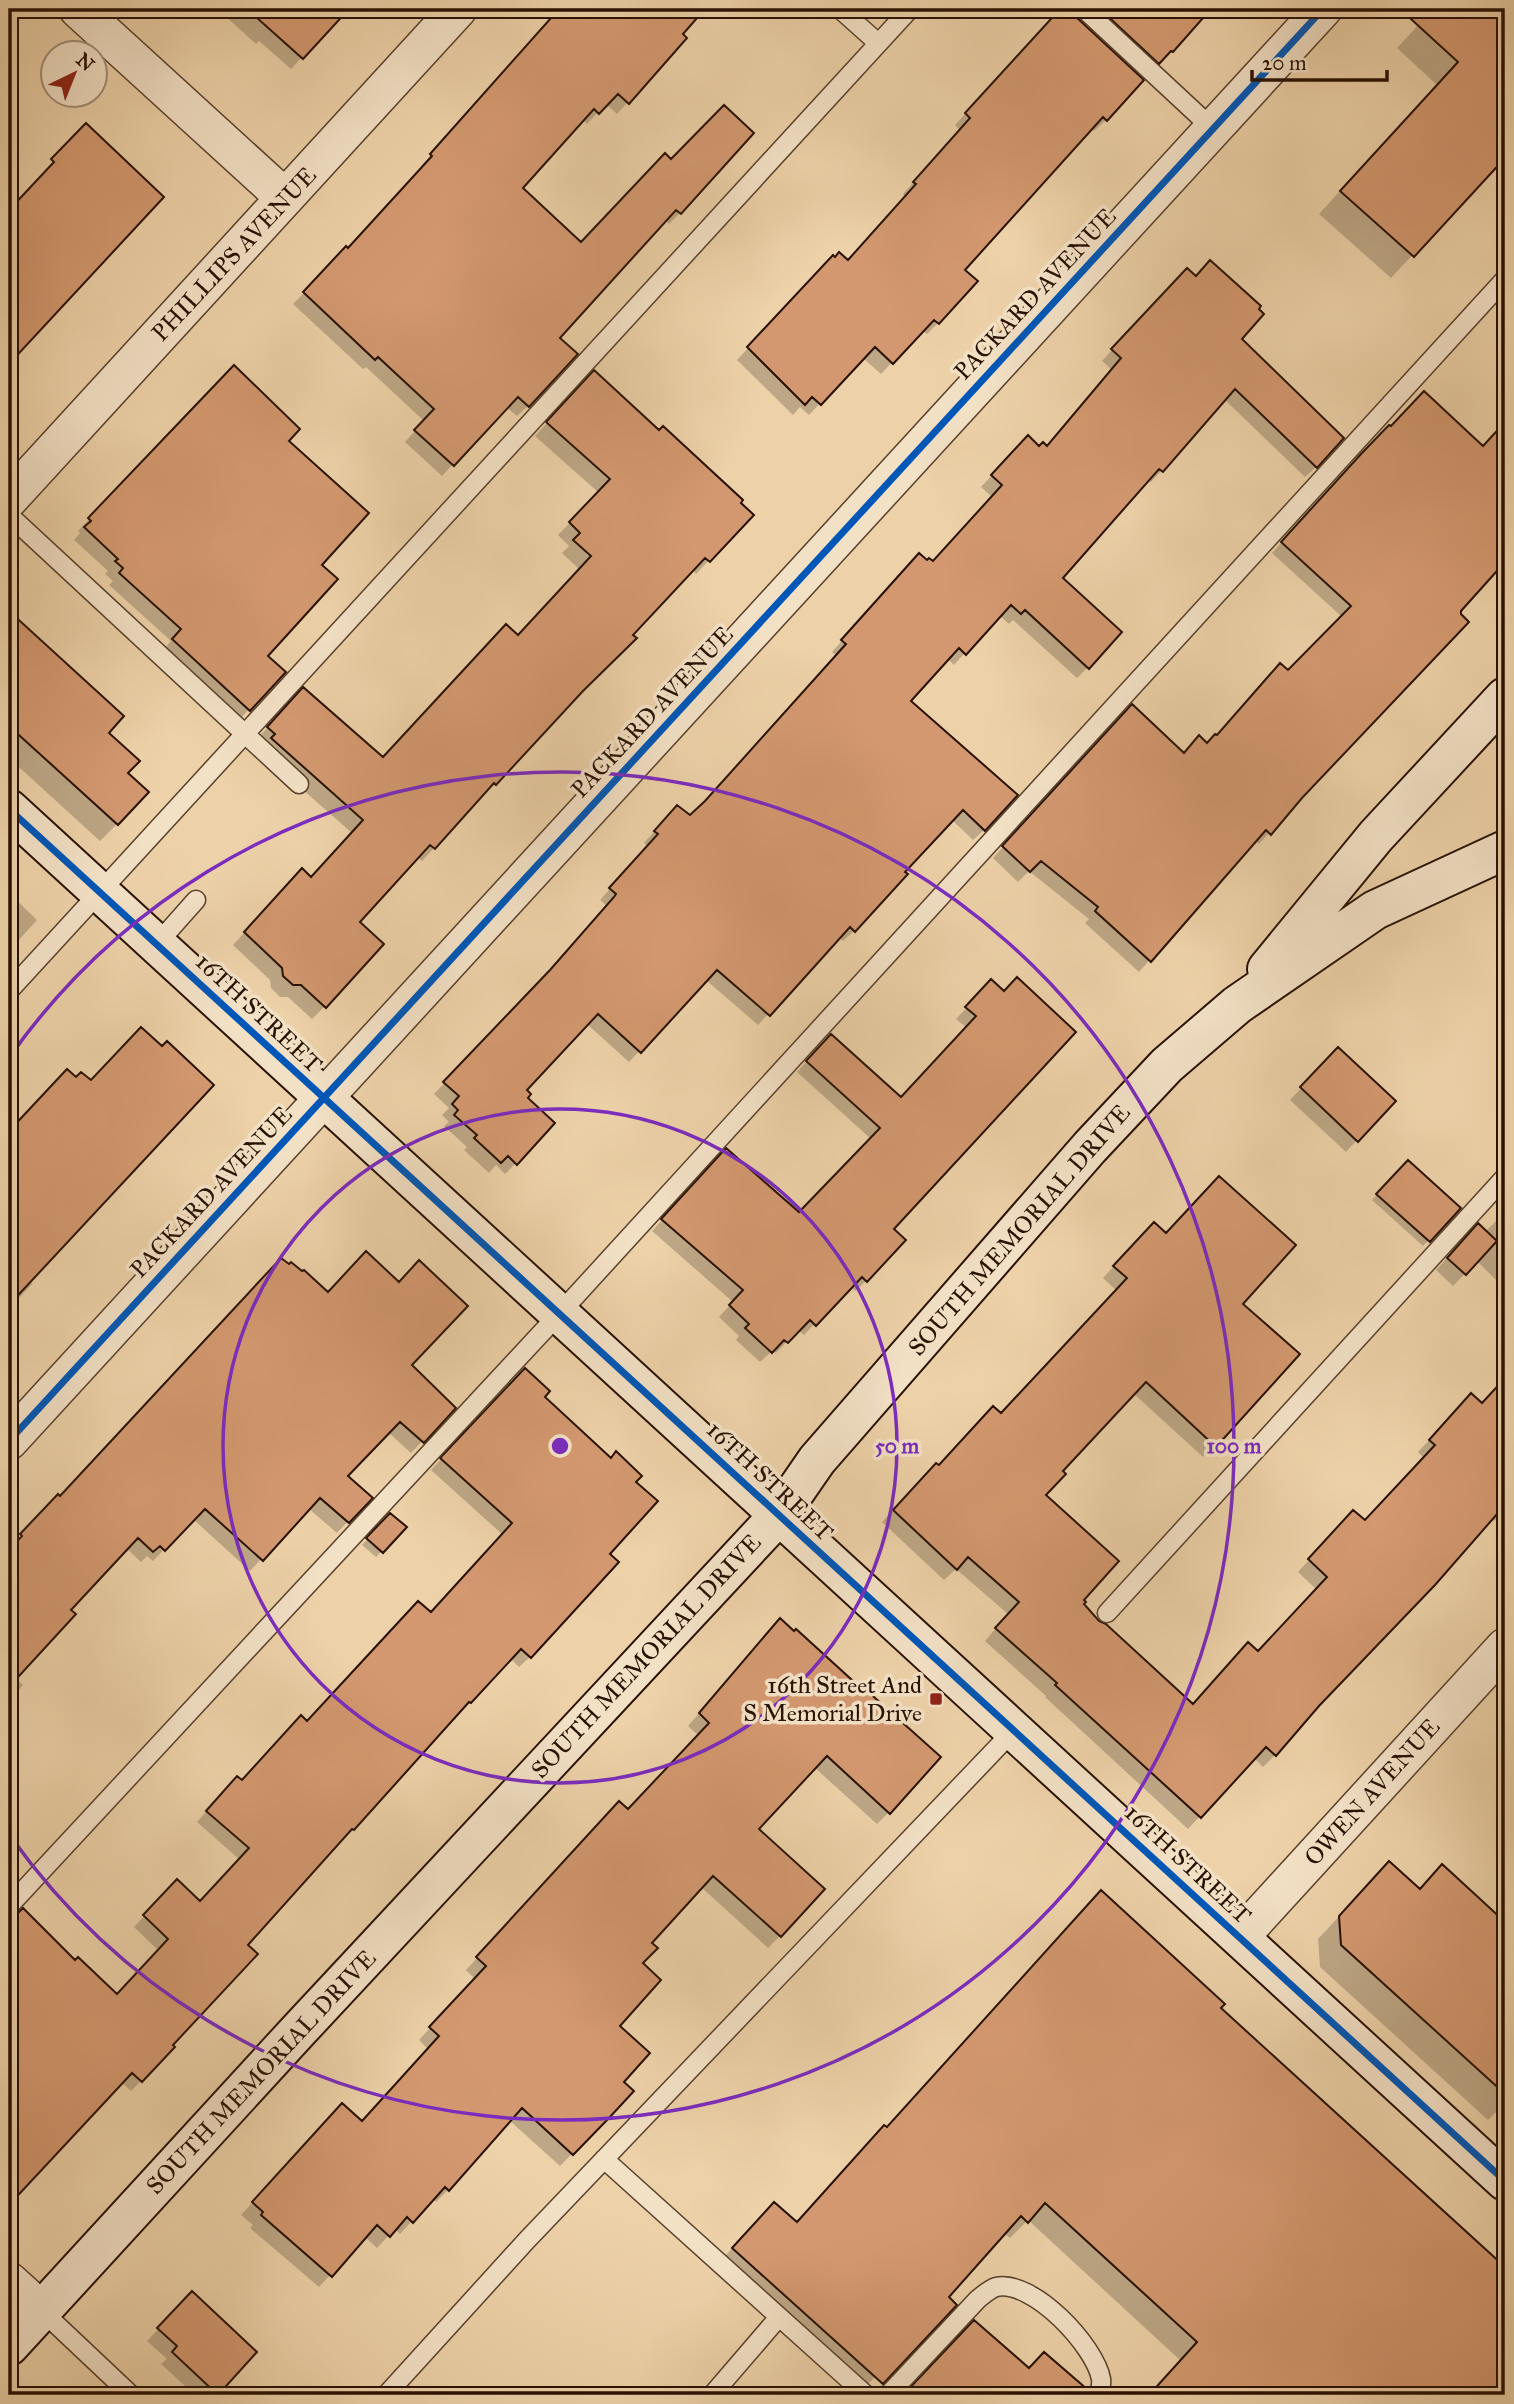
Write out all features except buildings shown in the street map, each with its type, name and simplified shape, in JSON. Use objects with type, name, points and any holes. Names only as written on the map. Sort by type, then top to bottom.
[{"type":"main road","points":[[1237,1005],[1376,836],[1505,697]]},
{"type":"main road","name":"16TH STREET","points":[[9,809],[1505,2181]]},
{"type":"main road","name":"SOUTH MEMORIAL DRIVE","points":[[9,2346],[298,2031],[779,1515],[817,1460],[1090,1147],[1167,1065],[1237,1005],[1375,910],[1505,850]]},
{"type":"street","points":[[78,9],[285,198]]},
{"type":"street","name":"PHILLIPS AVENUE","points":[[9,499],[458,9]]},
{"type":"street","name":"PACKARD AVENUE","points":[[9,1441],[1323,9]]},
{"type":"street","name":"OWEN AVENUE","points":[[1240,1937],[1505,1647]]},
{"type":"street","points":[[9,2281],[42,2311]]},
{"type":"lane","points":[[840,9],[878,43]]},
{"type":"lane","points":[[9,991],[910,9]]},
{"type":"lane","points":[[1084,9],[1213,129]]},
{"type":"lane","points":[[9,1906],[559,1314],[1505,279]]},
{"type":"lane","points":[[9,515],[299,784]]},
{"type":"lane","points":[[156,944],[196,901]]},
{"type":"lane","points":[[1107,1613],[1505,1177]]},
{"type":"lane","points":[[386,2395],[527,2240],[1014,1730]]},
{"type":"lane","points":[[604,2159],[866,2395]]},
{"type":"lane","points":[[888,2395],[978,2299],[995,2287],[1012,2287],[1037,2298],[1075,2332],[1092,2358],[1101,2380],[1099,2395]]},
{"type":"lane","points":[[42,2311],[131,2395]]},
{"type":"lane","points":[[712,2395],[779,2317]]},
{"type":"cycle path","points":[[9,1441],[1323,9]]},
{"type":"cycle path","points":[[9,809],[1505,2181]]},
{"type":"place","name":"16th Street And S Memorial Drive","points":[[936,1699]]}]
